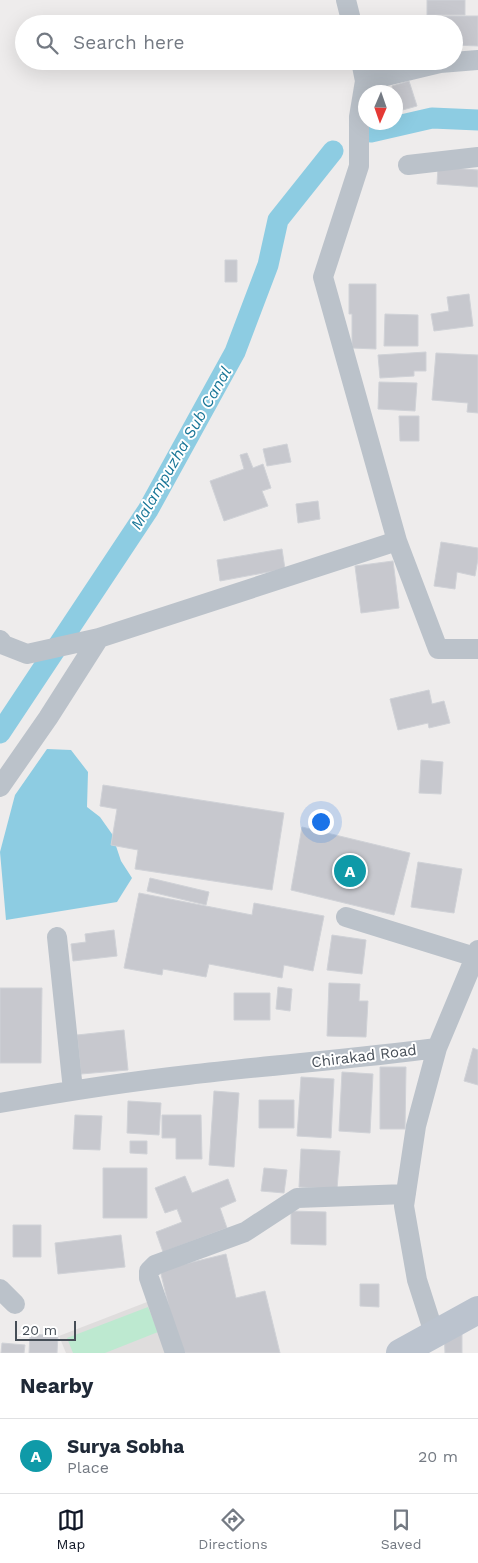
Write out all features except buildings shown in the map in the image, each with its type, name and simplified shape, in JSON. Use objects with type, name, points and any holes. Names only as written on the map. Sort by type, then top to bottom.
[{"type":"main road","points":[[400,1353],[478,1310]]},
{"type":"street","points":[[346,0],[350,15]]},
{"type":"street","points":[[463,61],[478,60]]},
{"type":"street","points":[[362,70],[365,81],[359,117],[359,166],[323,277],[398,541],[438,649],[478,650]]},
{"type":"street","points":[[365,81],[411,70]]},
{"type":"street","points":[[408,165],[478,157]]},
{"type":"street","points":[[0,640],[4,645],[27,654],[99,638],[398,541]]},
{"type":"street","points":[[0,787],[48,718],[99,638]]},
{"type":"street","points":[[346,918],[476,953],[437,1048]]},
{"type":"street","points":[[58,937],[73,1090]]},
{"type":"street","name":"Chirakad Road","points":[[0,1103],[73,1090],[187,1075],[437,1048],[416,1126],[404,1206],[417,1280],[434,1333]]},
{"type":"street","points":[[175,1353],[149,1278],[149,1271],[154,1265],[245,1232],[297,1198],[406,1194]]},
{"type":"street","points":[[0,1289],[15,1304]]},
{"type":"shaded area","points":[[160,1297],[183,1353],[66,1353],[59,1336]]},
{"type":"green space","points":[[148,1307],[158,1332],[105,1353],[73,1353],[67,1338]]},
{"type":"water","points":[[47,749],[71,750],[88,772],[87,807],[100,817],[112,834],[121,861],[132,878],[117,902],[6,920],[0,852],[15,795]]},
{"type":"waterway","name":"Malampuzha Sub Canal","points":[[371,132],[432,118],[478,120]]},
{"type":"waterway","name":"Malampuzha Sub Canal","points":[[0,733],[148,510],[235,352],[268,265],[278,220],[333,151]]},
{"type":"place","name":"Surya Sobha","points":[[350,871]]}]
